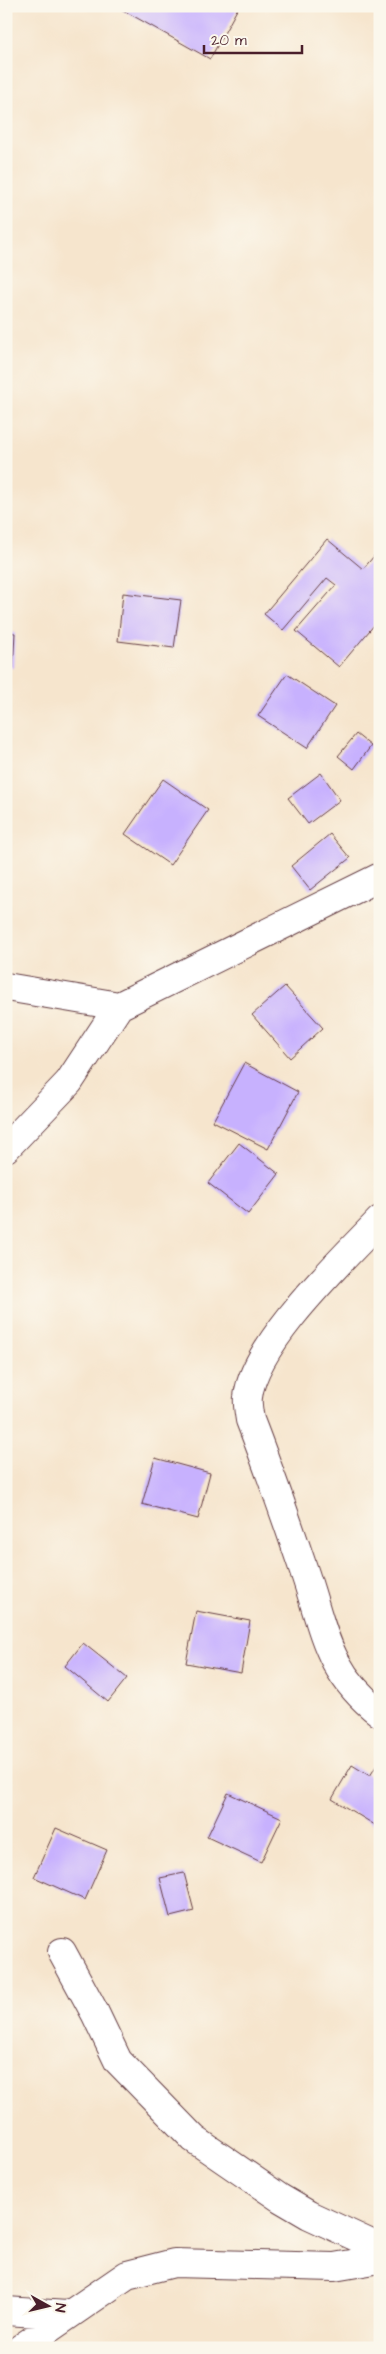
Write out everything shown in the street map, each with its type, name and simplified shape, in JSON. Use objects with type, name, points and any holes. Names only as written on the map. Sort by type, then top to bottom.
[{"type":"street","points":[[6,1148],[69,1082],[119,1006],[380,877]]},
{"type":"street","points":[[6,987],[119,1006]]},
{"type":"street","points":[[380,1220],[296,1310],[254,1374],[248,1398],[250,1420],[310,1589],[322,1633],[338,1667],[353,1690],[380,1712]]},
{"type":"street","points":[[62,1952],[118,2061],[194,2139],[280,2198],[380,2248]]},
{"type":"street","points":[[21,2348],[127,2275],[174,2263],[334,2268],[380,2259]]},
{"type":"street","points":[[6,2311],[67,2315]]},
{"type":"building","points":[[122,6],[239,6],[210,59],[121,9]]},
{"type":"building","points":[[327,539],[363,569],[380,549],[380,618],[339,667],[296,631],[336,585],[327,578],[283,630],[264,614]]},
{"type":"building","points":[[123,593],[181,600],[174,648],[118,641]]},
{"type":"building","points":[[6,632],[15,633],[13,668],[6,667]]},
{"type":"building","points":[[287,674],[335,706],[307,748],[258,716]]},
{"type":"building","points":[[356,734],[371,746],[354,769],[338,756]]},
{"type":"building","points":[[321,773],[340,800],[308,824],[288,798]]},
{"type":"building","points":[[163,779],[208,810],[170,865],[125,834]]},
{"type":"building","points":[[330,834],[350,858],[310,890],[291,866]]},
{"type":"building","points":[[285,986],[323,1028],[290,1058],[252,1015]]},
{"type":"building","points":[[244,1063],[298,1092],[268,1149],[213,1121]]},
{"type":"building","points":[[239,1143],[279,1174],[248,1214],[208,1183]]},
{"type":"building","points":[[155,1458],[210,1473],[198,1519],[142,1504]]},
{"type":"building","points":[[196,1611],[250,1621],[241,1673],[186,1663]]},
{"type":"building","points":[[83,1643],[127,1678],[108,1702],[65,1666]]},
{"type":"building","points":[[378,1763],[380,1764],[380,1828],[332,1799],[352,1765],[370,1776]]},
{"type":"building","points":[[228,1793],[282,1818],[261,1862],[207,1837]]},
{"type":"building","points":[[56,1828],[107,1850],[85,1900],[34,1877]]},
{"type":"building","points":[[184,1873],[194,1911],[170,1917],[160,1878]]}]
